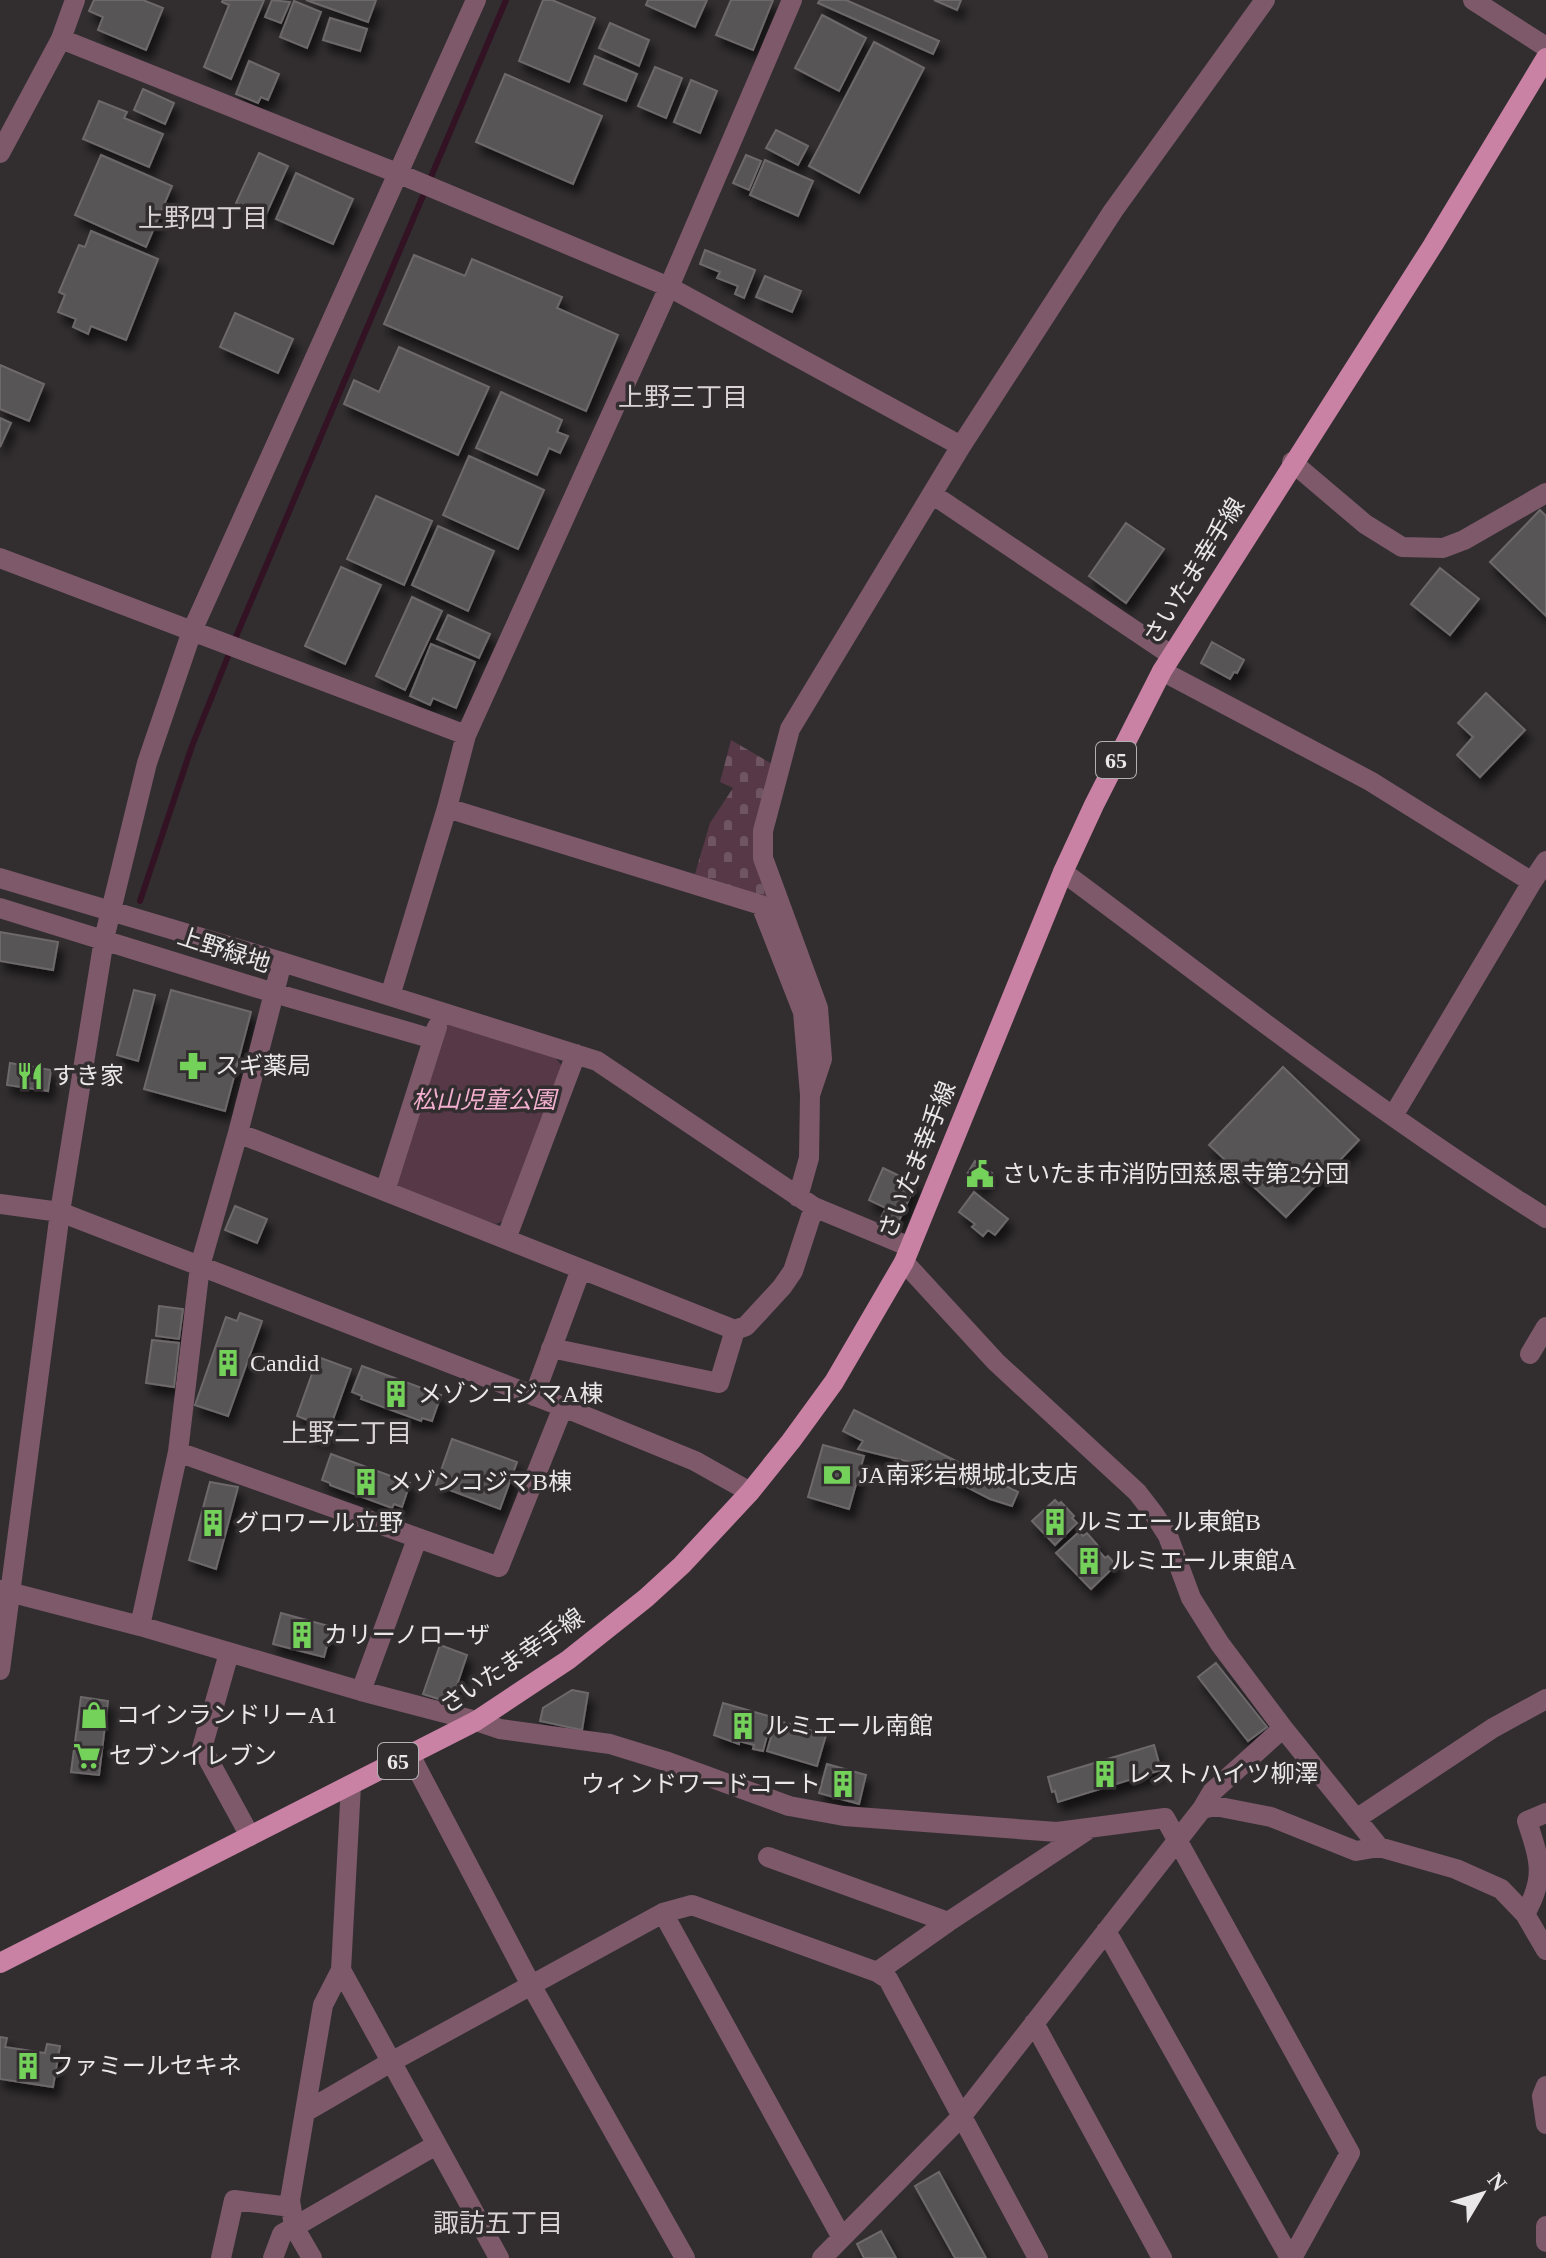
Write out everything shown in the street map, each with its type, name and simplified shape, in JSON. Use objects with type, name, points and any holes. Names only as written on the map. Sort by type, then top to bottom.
[{"type":"main road","name":"さいたま幸手線","points":[[0,1963],[476,1721],[568,1660],[646,1598],[750,1492],[834,1382],[907,1255],[1063,872],[1166,663],[1433,245],[1546,58]]},
{"type":"street","points":[[0,153],[61,39],[75,0]]},
{"type":"street","points":[[0,1670],[5,1591],[60,1212],[104,939],[147,763],[192,631],[476,0]]},
{"type":"street","points":[[390,996],[466,735],[669,287],[792,0]]},
{"type":"street","points":[[810,1095],[822,1059],[818,1008],[763,858],[763,831],[790,729],[961,446],[1113,211],[1265,0]]},
{"type":"street","points":[[1473,0],[1546,47]]},
{"type":"street","points":[[61,39],[397,173],[669,287],[961,446]]},
{"type":"street","points":[[1292,462],[1365,524],[1402,547],[1443,548],[1454,544],[1546,493]]},
{"type":"street","points":[[932,494],[1166,663],[1370,781],[1532,882]]},
{"type":"street","points":[[0,558],[466,735]]},
{"type":"street","points":[[238,1133],[735,1330],[746,1326],[788,1279],[793,1271],[806,1202],[810,1095],[803,1012],[761,905],[447,808]]},
{"type":"street","points":[[1393,1116],[1546,861]]},
{"type":"street","points":[[1063,872],[1393,1116],[1475,1174],[1546,1218]]},
{"type":"street","points":[[0,878],[597,1061],[806,1202],[907,1255],[996,1362],[1137,1492],[1168,1536],[1191,1598],[1220,1644],[1379,1847]]},
{"type":"street","name":"上野緑地","points":[[0,908],[433,1039]]},
{"type":"street","points":[[140,1626],[178,1452],[200,1266],[282,962]]},
{"type":"street","points":[[385,1191],[441,1011]]},
{"type":"street","points":[[506,1239],[576,1054]]},
{"type":"street","points":[[0,1204],[60,1212],[563,1407],[695,1461],[750,1492]]},
{"type":"street","points":[[534,1396],[581,1269]]},
{"type":"street","points":[[1530,1354],[1546,1327]]},
{"type":"street","points":[[551,1348],[719,1383],[735,1330]]},
{"type":"street","points":[[178,1452],[499,1567],[563,1407]]},
{"type":"street","points":[[361,1691],[417,1539]]},
{"type":"street","points":[[5,1591],[140,1626],[500,1729],[610,1744],[789,1806],[844,1816],[1057,1832],[1165,1818],[1350,2153],[1291,2258]]},
{"type":"street","points":[[229,1653],[202,1748],[250,1836]]},
{"type":"street","points":[[1356,1819],[1493,1728],[1546,1699]]},
{"type":"street","points":[[822,2258],[961,2117],[1202,1809],[1212,1792],[1283,1728]]},
{"type":"street","points":[[410,1755],[531,1985],[685,2258]]},
{"type":"street","points":[[312,2258],[292,2217],[290,2200],[323,2005],[341,1970],[351,1785]]},
{"type":"street","points":[[1202,1809],[1215,1806],[1271,1817],[1356,1851],[1379,1847],[1456,1869],[1501,1889],[1525,1914],[1546,1950]]},
{"type":"street","points":[[1525,1914],[1537,1895],[1541,1880],[1539,1856],[1527,1821],[1546,1813]]},
{"type":"street","points":[[877,1972],[1090,1829]]},
{"type":"street","points":[[768,1857],[948,1922]]},
{"type":"street","points":[[305,2112],[663,1913],[692,1905],[877,1972],[888,1979],[1038,2258]]},
{"type":"street","points":[[663,1913],[842,2238]]},
{"type":"street","points":[[1106,1931],[1291,2258]]},
{"type":"street","points":[[341,1970],[499,2258]]},
{"type":"street","points":[[1034,2023],[1162,2258]]},
{"type":"street","points":[[1546,2086],[1542,2096],[1546,2124]]},
{"type":"street","points":[[273,2258],[292,2217],[436,2145]]},
{"type":"street","points":[[221,2258],[234,2200],[292,2217]]},
{"type":"street","points":[[1546,2226],[1546,2239]]},
{"type":"green space","points":[[731,740],[772,764],[757,818],[753,856],[768,901],[695,874],[710,823],[733,788],[720,782]]},
{"type":"green space","name":"松山児童公園","points":[[448,1024],[554,1056],[562,1066],[505,1220],[496,1224],[402,1191],[395,1182],[441,1032]]},
{"type":"building","points":[[94,0],[143,0],[163,8],[146,50],[98,30],[103,17],[89,11]]},
{"type":"building","points":[[223,0],[264,0],[231,79],[204,67],[229,5]]},
{"type":"building","points":[[272,0],[290,2],[281,23],[265,17]]},
{"type":"building","points":[[306,0],[376,0],[368,22]]},
{"type":"building","points":[[543,0],[552,0],[595,18],[569,82],[519,61]]},
{"type":"building","points":[[648,0],[707,0],[695,27],[646,5]]},
{"type":"building","points":[[731,0],[773,0],[753,50],[716,35]]},
{"type":"building","points":[[820,0],[846,0],[939,41],[933,54],[818,3]]},
{"type":"building","points":[[934,0],[961,0],[957,10]]},
{"type":"building","points":[[294,1],[321,12],[307,48],[280,37]]},
{"type":"building","points":[[822,15],[866,38],[839,91],[795,68]]},
{"type":"building","points":[[330,18],[367,29],[360,51],[323,40]]},
{"type":"building","points":[[610,23],[649,40],[639,66],[599,48]]},
{"type":"building","points":[[874,42],[924,68],[859,193],[809,166]]},
{"type":"building","points":[[595,56],[637,74],[626,101],[584,84]]},
{"type":"building","points":[[249,61],[279,74],[268,100],[261,97],[258,103],[236,94]]},
{"type":"building","points":[[655,67],[682,78],[666,118],[638,106]]},
{"type":"building","points":[[505,74],[602,116],[573,184],[476,142]]},
{"type":"building","points":[[691,80],[717,91],[700,133],[674,122]]},
{"type":"building","points":[[143,89],[174,103],[165,124],[134,110]]},
{"type":"building","points":[[99,101],[127,112],[124,118],[163,134],[149,167],[83,139]]},
{"type":"building","points":[[776,130],[808,146],[798,165],[766,148]]},
{"type":"building","points":[[259,153],[288,166],[265,217],[236,203]]},
{"type":"building","points":[[101,155],[172,186],[146,247],[75,215]]},
{"type":"building","points":[[746,155],[761,161],[749,190],[733,183]]},
{"type":"building","points":[[765,160],[813,181],[798,216],[750,195]]},
{"type":"building","points":[[296,173],[353,199],[333,244],[276,219]]},
{"type":"building","points":[[91,231],[158,259],[126,340],[91,326],[88,334],[73,327],[76,319],[58,312],[65,295],[59,292],[79,245],[85,247]]},
{"type":"building","points":[[705,250],[755,270],[744,298],[735,294],[738,286],[717,278],[720,272],[700,264]]},
{"type":"building","points":[[414,255],[465,276],[472,259],[562,297],[557,308],[618,335],[586,411],[384,324]]},
{"type":"building","points":[[765,276],[801,291],[792,312],[756,297]]},
{"type":"building","points":[[235,313],[293,339],[278,373],[220,347]]},
{"type":"building","points":[[399,347],[489,387],[458,455],[344,404],[354,380],[379,392]]},
{"type":"building","points":[[0,365],[44,384],[29,421],[0,409]]},
{"type":"building","points":[[501,392],[562,420],[557,432],[568,436],[560,453],[549,448],[537,475],[476,448]]},
{"type":"building","points":[[0,418],[11,423],[0,447]]},
{"type":"building","points":[[469,456],[544,490],[518,549],[443,515]]},
{"type":"building","points":[[376,496],[432,521],[404,585],[347,559]]},
{"type":"building","points":[[1540,510],[1546,516],[1546,616],[1490,562]]},
{"type":"building","points":[[1126,523],[1164,549],[1126,603],[1089,576]]},
{"type":"building","points":[[438,526],[494,551],[468,611],[412,585]]},
{"type":"building","points":[[341,567],[381,585],[345,664],[305,646]]},
{"type":"building","points":[[1440,568],[1479,599],[1450,635],[1411,604]]},
{"type":"building","points":[[412,597],[442,611],[405,690],[376,676]]},
{"type":"building","points":[[448,615],[490,634],[479,658],[437,639]]},
{"type":"building","points":[[1212,642],[1244,660],[1230,679],[1201,663]]},
{"type":"building","points":[[431,644],[475,662],[456,708],[433,698],[430,705],[410,696]]},
{"type":"building","points":[[1486,693],[1525,730],[1480,777],[1457,755],[1473,737],[1458,723]]},
{"type":"building","points":[[0,932],[58,942],[53,970],[0,961]]},
{"type":"building","points":[[134,990],[155,995],[138,1061],[117,1055]]},
{"type":"building","points":[[171,990],[251,1012],[225,1111],[144,1089]]},
{"type":"building","points":[[10,1063],[51,1070],[48,1091],[7,1085]]},
{"type":"building","points":[[1283,1067],[1359,1140],[1286,1217],[1209,1145]]},
{"type":"building","points":[[975,1161],[992,1173],[981,1187],[966,1176]]},
{"type":"building","points":[[883,1168],[916,1184],[897,1225],[881,1218],[886,1208],[869,1200]]},
{"type":"building","points":[[974,1192],[1008,1219],[995,1235],[988,1230],[983,1236],[972,1227],[975,1224],[959,1212]]},
{"type":"building","points":[[235,1206],[267,1219],[257,1243],[225,1230]]},
{"type":"building","points":[[159,1306],[183,1309],[179,1339],[156,1336]]},
{"type":"building","name":"Candid","points":[[240,1313],[262,1321],[228,1416],[195,1405],[226,1317],[237,1321]]},
{"type":"building","points":[[152,1340],[179,1343],[174,1387],[146,1383]]},
{"type":"building","points":[[318,1357],[351,1369],[326,1439],[311,1434],[315,1423],[297,1416]]},
{"type":"building","name":"メゾンコジマA棟","points":[[362,1366],[441,1395],[432,1421],[422,1418],[421,1421],[361,1399],[362,1396],[352,1392]]},
{"type":"building","points":[[854,1410],[1018,1492],[1012,1506],[990,1499],[926,1466],[858,1449],[863,1441],[843,1431]]},
{"type":"building","points":[[452,1439],[517,1462],[500,1509],[436,1485]]},
{"type":"building","points":[[823,1445],[864,1456],[849,1509],[808,1497]]},
{"type":"building","name":"メゾンコジマB棟","points":[[331,1454],[410,1483],[402,1507],[394,1504],[392,1508],[322,1480]]},
{"type":"building","name":"グロワール立野","points":[[210,1482],[238,1487],[216,1569],[189,1560]]},
{"type":"building","name":"ルミエール東館B","points":[[1055,1500],[1059,1504],[1061,1502],[1077,1523],[1055,1545],[1032,1521]]},
{"type":"building","name":"ルミエール東館A","points":[[1079,1532],[1083,1536],[1087,1533],[1105,1558],[1108,1556],[1116,1565],[1091,1589],[1056,1553]]},
{"type":"building","name":"カリーノローザ","points":[[281,1613],[332,1627],[324,1657],[273,1644]]},
{"type":"building","points":[[440,1645],[467,1655],[451,1703],[423,1694]]},
{"type":"building","points":[[1216,1663],[1267,1727],[1248,1741],[1198,1677]]},
{"type":"building","points":[[572,1690],[588,1693],[582,1730],[540,1721],[543,1708]]},
{"type":"building","points":[[81,1697],[108,1701],[99,1775],[71,1772]]},
{"type":"building","name":"ルミエール南館","points":[[723,1703],[772,1717],[763,1751],[753,1749],[754,1745],[739,1741],[739,1744],[714,1735]]},
{"type":"building","points":[[776,1720],[826,1735],[817,1766],[767,1751]]},
{"type":"building","name":"レストハイツ柳澤","points":[[1154,1745],[1161,1770],[1058,1802],[1055,1791],[1052,1792],[1048,1777]]},
{"type":"building","name":"ウィンドワードコート","points":[[827,1764],[866,1775],[859,1804],[819,1793]]},
{"type":"building","name":"ファミールセキネ","points":[[0,2037],[7,2038],[5,2047],[45,2053],[47,2044],[60,2046],[53,2087],[0,2079]]},
{"type":"building","points":[[939,2172],[986,2258],[955,2258],[915,2186]]},
{"type":"building","points":[[881,2231],[896,2258],[864,2258],[857,2244]]},
{"type":"waterway","points":[[140,901],[192,746],[235,639],[506,0]]},
{"type":"place","name":"スギ薬局","points":[[193,1066]]},
{"type":"place","name":"すき家","points":[[30,1076]]},
{"type":"place","name":"さいたま市消防団慈恩寺第2分団","points":[[980,1174]]},
{"type":"place","name":"Candid","points":[[228,1363]]},
{"type":"place","name":"メゾンコジマA棟","points":[[396,1394]]},
{"type":"place","name":"JA南彩岩槻城北支店","points":[[837,1475]]},
{"type":"place","name":"メゾンコジマB棟","points":[[366,1482]]},
{"type":"place","name":"ルミエール東館B","points":[[1055,1522]]},
{"type":"place","name":"グロワール立野","points":[[213,1523]]},
{"type":"place","name":"ルミエール東館A","points":[[1089,1561]]},
{"type":"place","name":"カリーノローザ","points":[[302,1635]]},
{"type":"place","name":"コインランドリーA1","points":[[94,1715]]},
{"type":"place","name":"ルミエール南館","points":[[743,1726]]},
{"type":"place","name":"セブンイレブン","points":[[87,1756]]},
{"type":"place","name":"レストハイツ柳澤","points":[[1105,1774]]},
{"type":"place","name":"ウィンドワードコート","points":[[843,1784]]},
{"type":"place","name":"ファミールセキネ","points":[[28,2066]]},
{"type":"district","name":"上野四丁目","points":[[203,218]]},
{"type":"district","name":"上野三丁目","points":[[683,397]]},
{"type":"district","name":"上野二丁目","points":[[347,1433]]},
{"type":"district","name":"諏訪五丁目","points":[[498,2223]]}]
